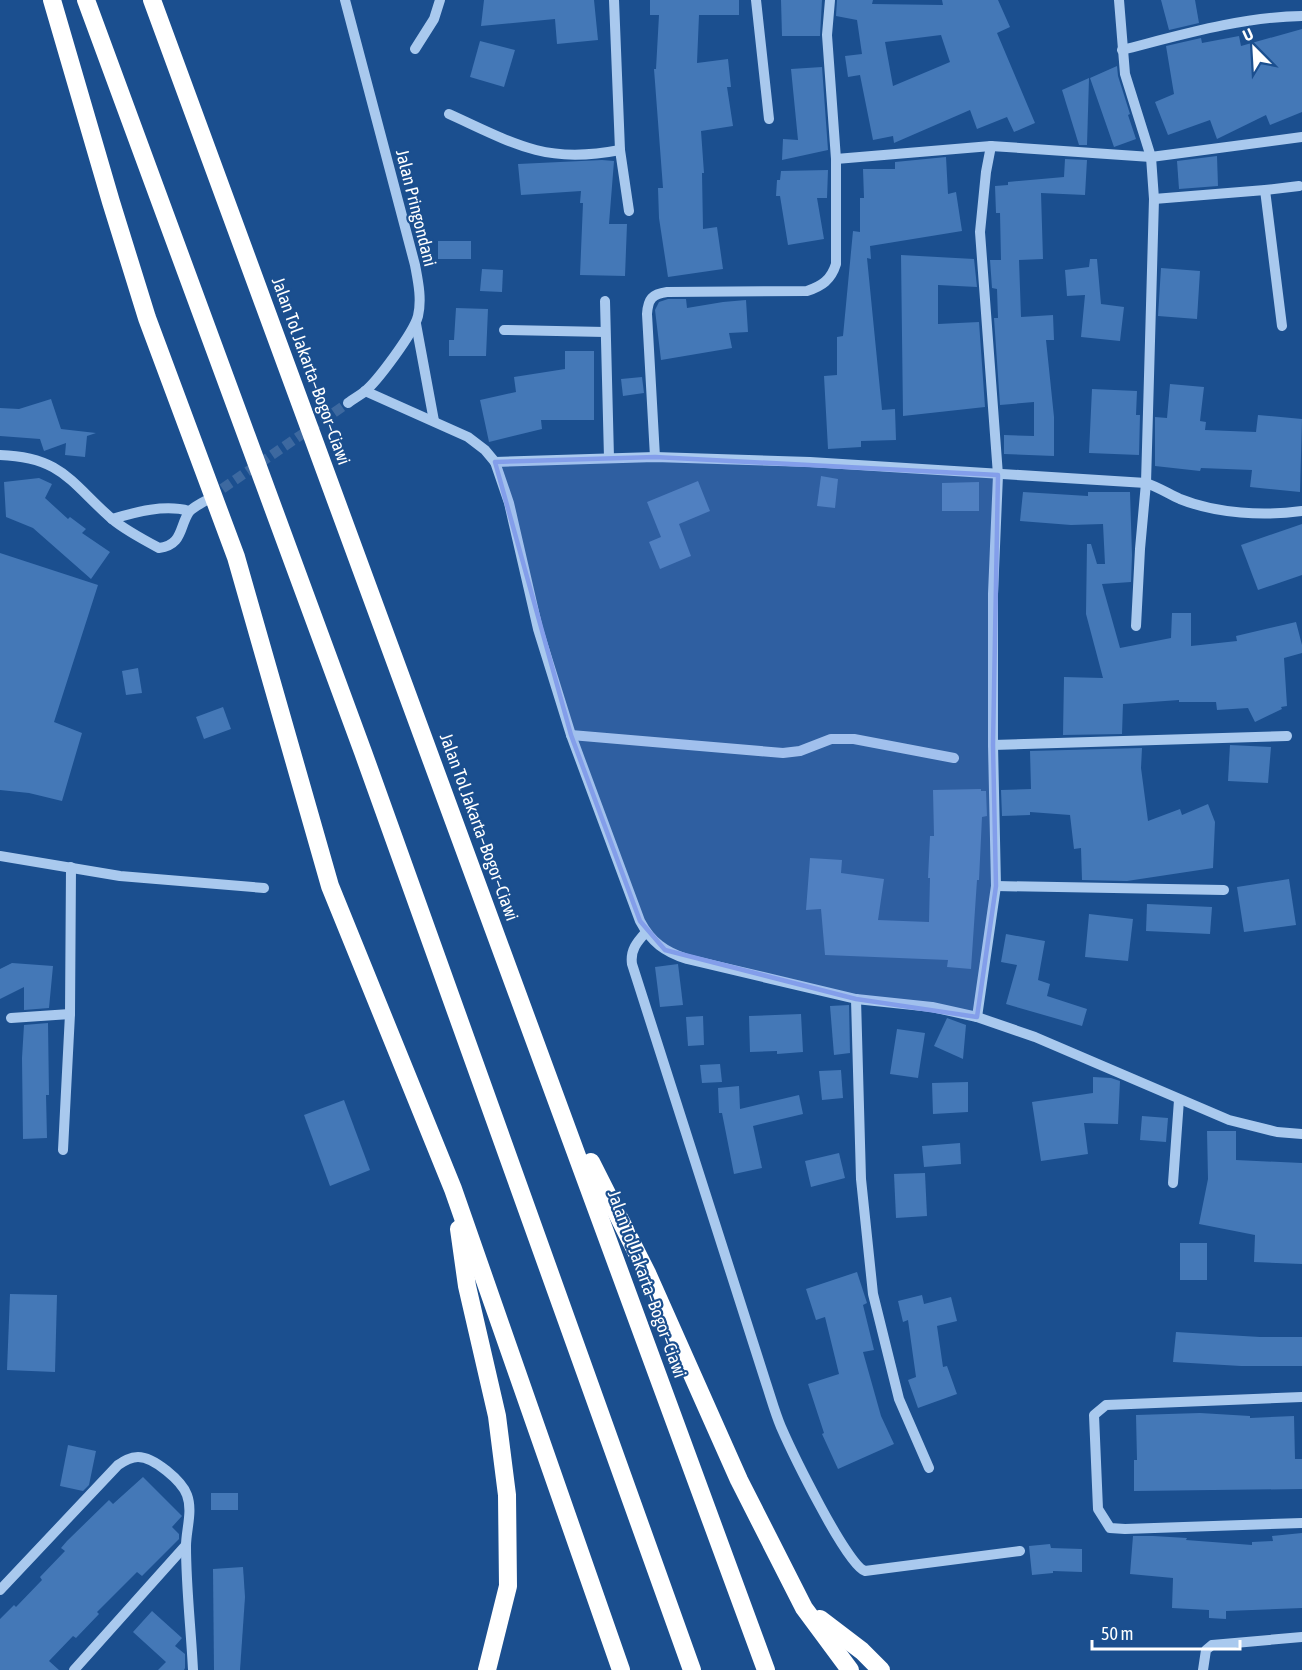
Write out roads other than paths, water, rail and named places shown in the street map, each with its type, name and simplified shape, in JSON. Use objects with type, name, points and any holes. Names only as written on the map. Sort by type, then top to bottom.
[{"type":"highway","points":[[52,0],[147,318],[236,557],[330,886],[453,1189],[621,1670]]},
{"type":"highway","points":[[86,0],[359,741],[692,1670]]},
{"type":"highway","name":"Jalan Tol Jakarta–Bogor–Ciawi","points":[[152,0],[766,1670]]},
{"type":"highway","points":[[555,1094],[647,1273],[739,1480],[804,1608],[850,1670]]},
{"type":"highway","points":[[453,1189],[467,1286],[497,1416],[507,1496],[508,1586],[488,1670]]},
{"type":"highway","points":[[804,1608],[862,1651],[881,1670]]},
{"type":"street","name":"Jalan Pringondani","points":[[345,0],[415,264],[419,296],[419,313],[416,324],[402,346],[365,391],[348,403]]},
{"type":"street","points":[[415,49],[434,19],[440,0]]},
{"type":"street","points":[[614,0],[621,150],[629,211]]},
{"type":"street","points":[[756,0],[769,119]]},
{"type":"street","points":[[655,457],[647,314],[649,300],[654,295],[667,292],[807,291],[826,282],[833,274],[836,264],[836,159],[827,35],[830,0]]},
{"type":"street","points":[[1119,0],[1125,74],[1151,157],[1154,199],[1146,483],[1136,626]]},
{"type":"street","points":[[1122,50],[1212,27],[1279,16],[1302,16]]},
{"type":"street","points":[[449,114],[513,143],[538,151],[572,154],[621,150]]},
{"type":"street","points":[[836,159],[991,146],[1151,157],[1302,137]]},
{"type":"street","points":[[977,1017],[996,886],[993,594],[999,475],[980,232],[984,182],[991,146]]},
{"type":"street","points":[[1154,199],[1299,186]]},
{"type":"street","points":[[1265,190],[1282,326]]},
{"type":"street","points":[[605,301],[609,458]]},
{"type":"street","points":[[416,324],[434,421]]},
{"type":"street","points":[[504,330],[605,332]]},
{"type":"street","points":[[365,391],[468,437],[485,450],[495,462],[509,503],[538,629],[571,735],[640,921],[656,943],[665,950],[687,959],[856,999],[932,1007],[977,1017],[1035,1037],[1229,1120],[1253,1127],[1302,1134]]},
{"type":"street","points":[[0,455],[32,458],[52,466],[68,476],[112,519],[159,548],[167,547],[176,540],[189,511],[205,501]]},
{"type":"street","points":[[495,462],[655,457],[810,462],[1146,483],[1182,499],[1212,507],[1261,514],[1302,511]]},
{"type":"street","points":[[112,519],[149,510],[179,508],[189,511]]},
{"type":"street","points":[[571,735],[783,753],[800,751],[831,739],[854,739],[954,758]]},
{"type":"street","points":[[993,745],[1287,736]]},
{"type":"street","points":[[0,856],[120,876],[264,888]]},
{"type":"street","points":[[63,1150],[70,1014],[71,867]]},
{"type":"street","points":[[996,886],[1224,890]]},
{"type":"street","points":[[646,932],[633,950],[632,964],[781,1428],[817,1502],[851,1558],[859,1569],[865,1571],[1020,1551]]},
{"type":"street","points":[[856,999],[861,1179],[873,1294],[898,1398],[929,1468]]},
{"type":"street","points":[[11,1018],[70,1014]]},
{"type":"street","points":[[1173,1183],[1179,1100]]},
{"type":"street","points":[[1302,1397],[1106,1405],[1094,1415],[1098,1509],[1110,1528],[1302,1523]]},
{"type":"street","points":[[0,1590],[118,1465],[132,1457],[141,1457],[151,1461],[165,1470],[183,1488],[187,1496],[189,1510],[186,1545],[193,1670]]},
{"type":"street","points":[[74,1670],[186,1545]]},
{"type":"street","points":[[1203,1670],[1206,1650],[1212,1645],[1302,1637]]},
{"type":"tunnel","points":[[210,497],[348,403]]}]
